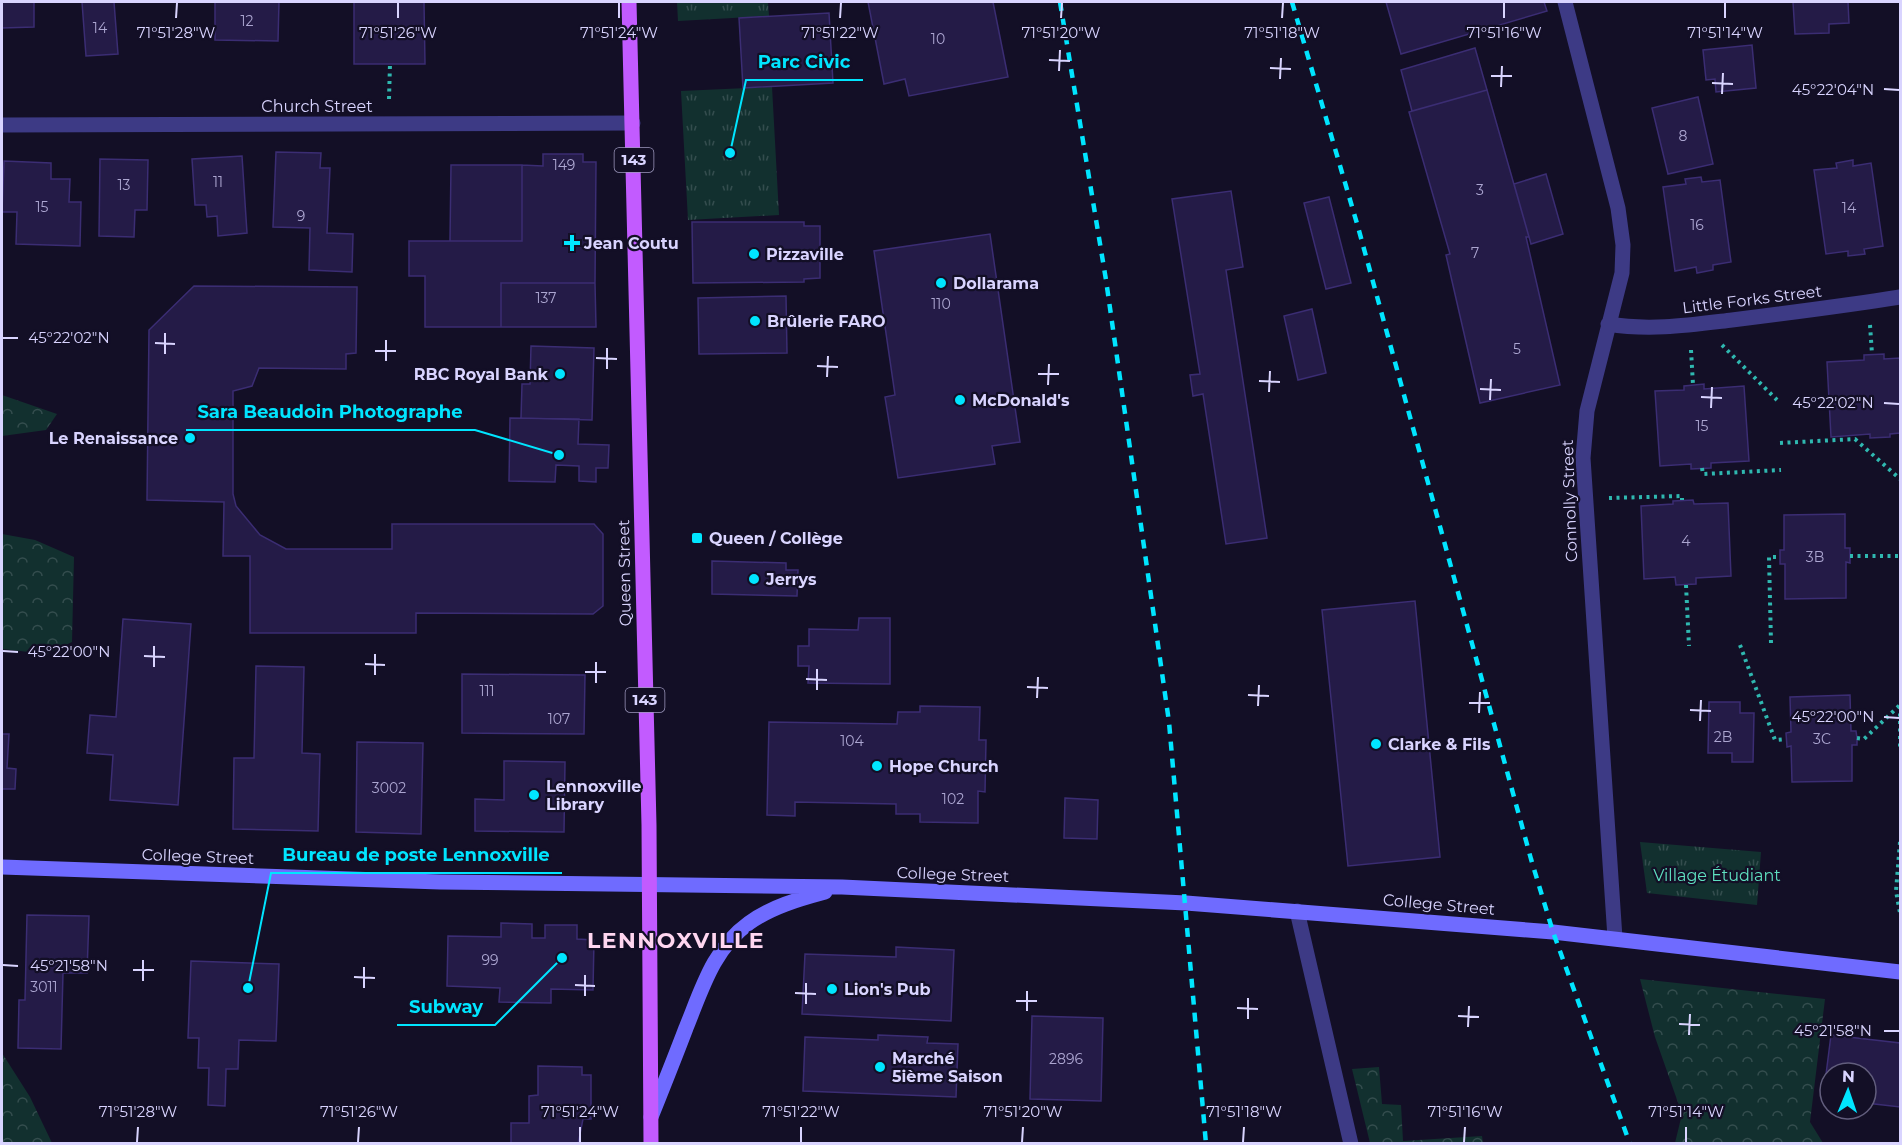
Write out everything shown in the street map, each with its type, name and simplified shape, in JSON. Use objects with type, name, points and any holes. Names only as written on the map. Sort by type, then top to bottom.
[{"type":"main road","name":"Queen Street","points":[[629,2],[650,886],[651,1143]]},
{"type":"main road","name":"College Street","points":[[2,867],[650,886],[842,887],[1175,902],[1616,938],[1900,972]]},
{"type":"main road","points":[[651,1117],[705,977],[722,950],[748,924],[769,912],[796,900],[842,887]]},
{"type":"street","name":"Connolly Street","points":[[1565,2],[1618,208],[1623,245],[1622,273],[1587,411],[1583,458],[1584,499],[1616,938]]},
{"type":"street","name":"Church Street","points":[[2,125],[633,123]]},
{"type":"street","name":"Little Forks Street","points":[[1608,324],[1647,328],[1695,324],[1900,297]]},
{"type":"street","points":[[1297,911],[1351,1143]]},
{"type":"path","points":[[388,123],[390,64]]},
{"type":"path","points":[[1693,385],[1695,324]]},
{"type":"path","points":[[1695,324],[1777,400]]},
{"type":"path","points":[[1780,443],[1855,439],[1900,479]]},
{"type":"path","points":[[1702,468],[1702,474],[1781,470]]},
{"type":"path","points":[[1584,499],[1682,496],[1682,500]]},
{"type":"path","points":[[1850,556],[1900,556]]},
{"type":"path","points":[[1771,644],[1769,557],[1780,557]]},
{"type":"path","points":[[1686,585],[1689,646]]},
{"type":"path","points":[[1740,645],[1775,740],[1786,740]]},
{"type":"path","points":[[1857,738],[1864,739],[1900,705]]},
{"type":"path","points":[[1900,705],[1900,747]]},
{"type":"path","points":[[1900,842],[1896,891],[1900,913]]},
{"type":"green space","points":[[677,2],[768,2],[769,16],[678,21]]},
{"type":"green space","points":[[772,87],[779,215],[688,220],[681,91]]},
{"type":"green space","points":[[2,395],[57,414],[46,430],[2,436]]},
{"type":"green space","points":[[2,534],[35,540],[74,557],[72,642],[47,654],[2,649]]},
{"type":"green space","name":"Village Étudiant","points":[[1640,842],[1761,852],[1757,905],[1647,893]]},
{"type":"green space","points":[[1640,979],[1825,999],[1810,1122],[1823,1143],[1675,1143],[1682,1114],[1655,1037]]},
{"type":"green space","points":[[2,1053],[30,1097],[52,1143],[2,1143]]},
{"type":"green space","points":[[1379,1067],[1382,1104],[1401,1105],[1403,1141],[1482,1136],[1483,1143],[1370,1143],[1352,1069]]},
{"type":"building","points":[[2,2],[34,2],[34,27],[2,28]]},
{"type":"building","points":[[82,2],[114,2],[118,54],[86,56]]},
{"type":"building","points":[[215,2],[279,2],[278,41],[215,40]]},
{"type":"building","points":[[354,2],[424,2],[425,64],[354,64]]},
{"type":"building","points":[[868,2],[993,2],[1008,77],[909,96],[905,79],[884,84]]},
{"type":"building","points":[[1386,2],[1544,2],[1547,11],[1401,54]]},
{"type":"building","points":[[1793,2],[1848,2],[1849,23],[1829,24],[1829,33],[1795,34]]},
{"type":"building","points":[[829,13],[833,83],[743,88],[739,18]]},
{"type":"building","points":[[1752,45],[1756,88],[1716,92],[1715,79],[1706,80],[1703,50]]},
{"type":"building","points":[[1475,48],[1487,90],[1412,111],[1401,70]]},
{"type":"building","points":[[1487,90],[1529,237],[1526,237],[1560,385],[1480,403],[1446,255],[1450,254],[1409,112]]},
{"type":"building","points":[[1698,97],[1713,164],[1668,174],[1652,108]]},
{"type":"building","points":[[276,152],[321,153],[320,168],[330,168],[327,233],[353,234],[352,272],[309,270],[310,228],[273,227]]},
{"type":"building","points":[[543,154],[583,154],[583,162],[596,162],[595,283],[501,283],[501,327],[425,327],[425,276],[409,276],[409,241],[522,241],[522,165],[543,166]]},
{"type":"building","points":[[242,156],[247,233],[218,236],[217,216],[207,217],[206,205],[195,205],[192,159]]},
{"type":"building","points":[[100,159],[148,160],[147,210],[135,210],[134,237],[99,236]]},
{"type":"building","points":[[1853,160],[1853,166],[1871,163],[1883,246],[1864,249],[1865,254],[1848,256],[1848,251],[1826,254],[1814,170],[1837,168],[1836,163]]},
{"type":"building","points":[[4,161],[51,163],[51,179],[70,179],[69,202],[81,202],[80,246],[16,244],[17,212],[2,212]]},
{"type":"building","points":[[451,165],[522,165],[522,241],[450,241]]},
{"type":"building","points":[[1546,174],[1563,234],[1531,244],[1514,184]]},
{"type":"building","points":[[1701,177],[1702,182],[1720,180],[1731,262],[1713,265],[1713,270],[1697,273],[1696,267],[1675,271],[1663,187],[1686,184],[1685,179]]},
{"type":"building","points":[[1231,191],[1243,267],[1226,270],[1267,538],[1226,544],[1203,394],[1193,396],[1190,375],[1200,374],[1172,199]]},
{"type":"building","points":[[1329,197],[1351,283],[1326,289],[1304,203]]},
{"type":"building","points":[[692,222],[804,222],[804,226],[820,226],[820,278],[804,279],[804,282],[693,283]]},
{"type":"building","points":[[990,234],[1020,442],[992,446],[995,464],[898,478],[885,397],[895,395],[874,251]]},
{"type":"building","points":[[501,283],[595,283],[596,327],[501,327]]},
{"type":"building","name":"Le Renaissance","points":[[194,286],[357,287],[356,353],[346,354],[346,369],[259,368],[252,386],[233,391],[233,494],[236,506],[260,535],[286,549],[392,549],[392,524],[594,524],[603,534],[603,606],[593,614],[416,613],[416,633],[250,633],[250,556],[223,556],[224,502],[147,500],[149,330]]},
{"type":"building","points":[[786,296],[787,353],[699,354],[698,298]]},
{"type":"building","points":[[1312,309],[1326,373],[1298,380],[1284,316]]},
{"type":"building","points":[[531,346],[594,348],[592,420],[521,418],[522,384],[530,384]]},
{"type":"building","points":[[1884,354],[1884,359],[1900,358],[1900,433],[1890,434],[1890,437],[1870,438],[1870,434],[1831,437],[1827,362],[1864,360],[1864,355]]},
{"type":"building","points":[[1704,384],[1704,389],[1744,386],[1749,461],[1711,463],[1711,468],[1691,469],[1691,464],[1660,466],[1655,391],[1684,390],[1684,386]]},
{"type":"building","points":[[510,418],[579,419],[578,444],[609,445],[608,468],[596,468],[596,482],[579,481],[579,466],[556,465],[555,482],[509,481]]},
{"type":"building","points":[[1693,500],[1694,504],[1728,503],[1731,576],[1696,578],[1696,584],[1676,585],[1675,577],[1644,579],[1641,506]]},
{"type":"building","points":[[1845,514],[1845,548],[1850,548],[1850,563],[1846,562],[1846,598],[1785,599],[1785,564],[1780,564],[1780,550],[1784,550],[1784,515]]},
{"type":"building","points":[[712,561],[786,563],[786,570],[798,570],[797,596],[712,594]]},
{"type":"building","points":[[1415,601],[1440,857],[1348,866],[1322,610]]},
{"type":"building","points":[[859,618],[890,618],[890,684],[808,683],[809,666],[798,666],[798,646],[809,646],[809,629],[858,630]]},
{"type":"building","points":[[123,619],[191,624],[178,805],[110,800],[113,755],[87,753],[90,715],[116,717]]},
{"type":"building","points":[[256,666],[304,667],[302,753],[320,754],[318,831],[233,829],[234,758],[254,758]]},
{"type":"building","points":[[462,674],[585,675],[584,734],[462,733]]},
{"type":"building","points":[[1850,695],[1851,731],[1856,731],[1857,738],[1857,745],[1852,745],[1852,781],[1792,782],[1791,746],[1787,747],[1786,733],[1791,732],[1790,697]]},
{"type":"building","points":[[1709,702],[1740,702],[1740,713],[1754,713],[1753,762],[1732,762],[1732,753],[1708,753]]},
{"type":"building","name":"Hope Church","points":[[920,706],[980,707],[979,740],[986,740],[985,792],[978,791],[978,823],[920,822],[920,814],[896,814],[896,804],[795,802],[795,816],[767,815],[769,722],[897,724],[898,712],[920,712]]},
{"type":"building","points":[[2,734],[9,734],[7,768],[16,769],[15,789],[2,789]]},
{"type":"building","points":[[357,742],[423,743],[421,834],[356,832]]},
{"type":"building","points":[[504,761],[565,762],[564,832],[475,831],[475,799],[504,800]]},
{"type":"building","points":[[1065,798],[1098,800],[1097,839],[1064,838]]},
{"type":"building","points":[[27,915],[89,916],[87,973],[63,973],[61,1049],[18,1048],[19,1000],[25,1000]]},
{"type":"building","points":[[501,923],[532,924],[532,938],[545,938],[545,925],[577,925],[577,939],[594,940],[593,990],[551,989],[551,1003],[499,1002],[500,988],[447,986],[448,936],[501,937]]},
{"type":"building","points":[[896,947],[954,950],[951,1021],[802,1014],[805,954],[896,957]]},
{"type":"building","points":[[191,961],[279,964],[276,1041],[239,1040],[238,1069],[226,1069],[225,1106],[208,1105],[209,1068],[198,1068],[199,1038],[188,1038]]},
{"type":"building","points":[[1032,1016],[1103,1018],[1101,1101],[1030,1099]]},
{"type":"building","name":"Marché 5ième Saison","points":[[878,1035],[928,1037],[927,1043],[958,1044],[956,1097],[803,1091],[805,1037],[878,1040]]},
{"type":"building","points":[[1831,1035],[1900,1043],[1900,1107],[1878,1104],[1878,1061],[1828,1061]]},
{"type":"building","points":[[538,1066],[582,1067],[582,1075],[591,1075],[591,1119],[583,1119],[578,1144],[511,1144],[511,1123],[529,1123],[529,1096],[538,1095]]},
{"type":"railway","points":[[1060,2],[1106,280],[1169,722],[1206,1144]]},
{"type":"railway","points":[[1292,2],[1358,227],[1531,859],[1553,932],[1630,1144]]},
{"type":"place","name":"Parc Civic","points":[[730,153]]},
{"type":"place","name":"Jean Coutu","points":[[572,243]]},
{"type":"place","name":"Pizzaville","points":[[754,254]]},
{"type":"place","name":"Dollarama","points":[[941,283]]},
{"type":"place","name":"Brûlerie FARO","points":[[755,321]]},
{"type":"place","name":"RBC Royal Bank","points":[[560,374]]},
{"type":"place","name":"McDonald's","points":[[960,400]]},
{"type":"place","name":"Le Renaissance","points":[[190,438]]},
{"type":"place","name":"Sara Beaudoin Photographe","points":[[559,455]]},
{"type":"place","name":"Queen / Collège","points":[[697,538]]},
{"type":"place","name":"Jerrys","points":[[754,579]]},
{"type":"place","name":"Clarke & Fils","points":[[1376,744]]},
{"type":"place","name":"Hope Church","points":[[877,766]]},
{"type":"place","name":"Lennoxville Library","points":[[534,795]]},
{"type":"place","name":"Subway","points":[[562,958]]},
{"type":"place","name":"Bureau de poste Lennoxville","points":[[248,988]]},
{"type":"place","name":"Lion's Pub","points":[[832,989]]},
{"type":"place","name":"Marché 5ième Saison","points":[[880,1067]]},
{"type":"district","name":"LENNOXVILLE","points":[[676,940]]}]
